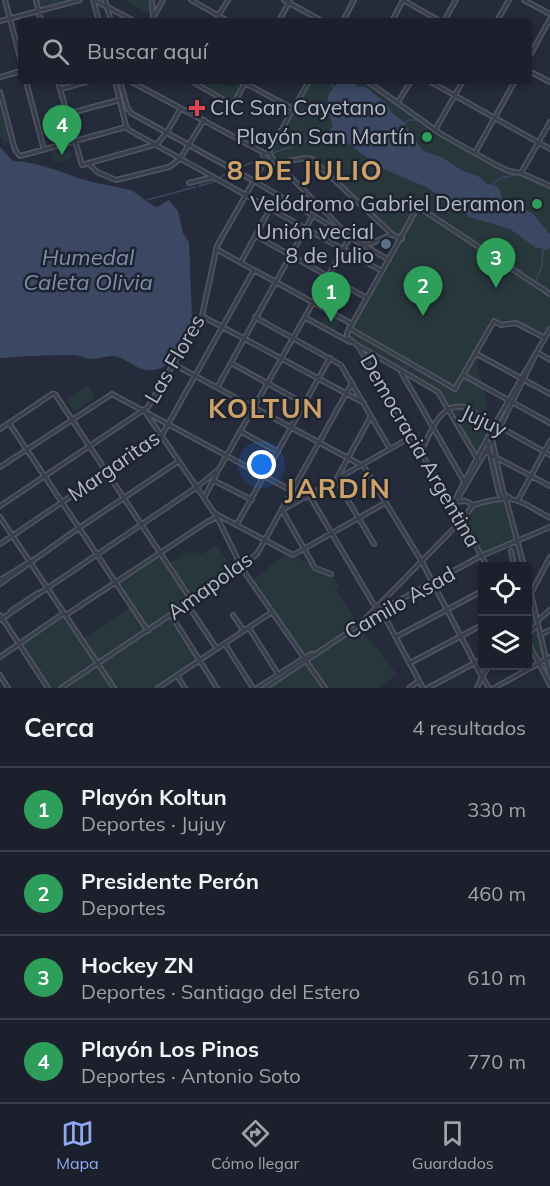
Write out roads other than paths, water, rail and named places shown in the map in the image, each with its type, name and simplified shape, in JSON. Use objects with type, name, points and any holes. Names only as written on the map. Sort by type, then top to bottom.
[{"type":"street","points":[[5,0],[18,49]]},
{"type":"street","points":[[36,0],[40,18]]},
{"type":"street","points":[[0,21],[80,0]]},
{"type":"street","points":[[94,0],[128,18]]},
{"type":"street","points":[[94,0],[98,18]]},
{"type":"street","points":[[105,0],[109,18]]},
{"type":"street","points":[[152,0],[152,18]]},
{"type":"street","points":[[153,18],[164,0]]},
{"type":"street","points":[[191,0],[222,18]]},
{"type":"street","points":[[218,16],[228,0]]},
{"type":"street","points":[[284,0],[290,1],[317,18]]},
{"type":"street","points":[[345,18],[354,0]]},
{"type":"street","points":[[394,18],[403,0],[436,18]]},
{"type":"street","points":[[444,18],[456,0]]},
{"type":"street","points":[[499,18],[509,0]]},
{"type":"street","points":[[524,0],[550,14]]},
{"type":"street","points":[[281,18],[290,1]]},
{"type":"street","points":[[532,52],[550,19]]},
{"type":"street","points":[[0,77],[18,72]]},
{"type":"street","points":[[532,72],[550,82]]},
{"type":"street","points":[[27,84],[44,150]]},
{"type":"street","points":[[59,84],[80,163],[83,165],[155,145],[167,132],[181,108]]},
{"type":"street","points":[[60,89],[79,84]]},
{"type":"street","points":[[116,84],[128,129],[382,271]]},
{"type":"street","points":[[121,84],[128,108],[132,113],[389,260]]},
{"type":"street","points":[[136,84],[264,153],[269,152],[307,84]]},
{"type":"street","points":[[196,84],[233,105],[245,84]]},
{"type":"street","points":[[249,84],[293,109]]},
{"type":"street","points":[[371,84],[435,130],[475,153],[509,171],[521,173],[550,186]]},
{"type":"street","points":[[398,102],[409,84]]},
{"type":"street","points":[[435,84],[550,149]]},
{"type":"street","points":[[435,130],[461,84]]},
{"type":"street","points":[[475,153],[513,84]]},
{"type":"street","points":[[0,92],[17,154],[22,156],[128,129]]},
{"type":"street","points":[[67,114],[119,100]]},
{"type":"street","points":[[89,164],[97,172],[121,180],[172,166],[180,159],[204,120]]},
{"type":"street","points":[[521,173],[550,122]]},
{"type":"street","points":[[269,152],[275,163],[350,237]]},
{"type":"street","points":[[264,153],[262,156],[265,161],[272,158]]},
{"type":"street","points":[[275,163],[312,159],[392,234],[402,238]]},
{"type":"street","name":"Las Flores","points":[[0,506],[144,411],[175,365],[202,316],[216,249],[265,161]]},
{"type":"street","points":[[189,183],[213,177]]},
{"type":"street","points":[[545,338],[516,323],[501,325],[494,321],[455,389],[349,328],[419,208],[550,294]]},
{"type":"street","points":[[241,262],[270,209]]},
{"type":"street","points":[[217,387],[313,215]]},
{"type":"street","points":[[363,244],[370,244],[392,234]]},
{"type":"street","points":[[256,236],[367,298]]},
{"type":"street","points":[[204,498],[350,237]]},
{"type":"street","points":[[216,249],[352,324]]},
{"type":"street","name":"Margaritas","points":[[0,544],[162,435],[254,270]]},
{"type":"street","points":[[202,316],[364,404]]},
{"type":"street","points":[[255,317],[341,365],[390,449]]},
{"type":"street","name":"Jujuy","points":[[305,318],[438,392],[448,409],[464,407],[550,454]]},
{"type":"street","name":"Democracia Argentina","points":[[349,328],[347,337],[358,346],[485,562]]},
{"type":"street","points":[[478,460],[490,438],[500,427],[522,379],[550,329]]},
{"type":"street","points":[[537,352],[550,360]]},
{"type":"street","points":[[476,353],[550,394]]},
{"type":"street","points":[[237,524],[266,477],[330,358]]},
{"type":"street","points":[[231,363],[305,405]]},
{"type":"street","points":[[175,365],[254,406],[319,444],[363,465],[422,562],[489,688]]},
{"type":"street","points":[[401,370],[465,483]]},
{"type":"street","points":[[463,375],[550,423]]},
{"type":"street","name":"Amapolas","points":[[61,688],[188,604],[257,554],[352,383]]},
{"type":"street","points":[[0,429],[54,393],[192,601]]},
{"type":"street","points":[[0,467],[112,394],[305,498]]},
{"type":"street","points":[[453,507],[478,460],[485,452],[495,424],[511,401]]},
{"type":"street","points":[[420,454],[433,429],[448,409],[478,460]]},
{"type":"street","points":[[144,411],[217,517],[242,567],[325,688]]},
{"type":"street","points":[[336,480],[371,417]]},
{"type":"street","points":[[9,423],[148,631]]},
{"type":"street","points":[[240,431],[279,453]]},
{"type":"street","points":[[331,574],[315,568],[282,510],[411,437]]},
{"type":"street","points":[[490,438],[496,457],[502,498],[518,540],[523,562]]},
{"type":"street","points":[[518,500],[550,441]]},
{"type":"street","points":[[488,446],[501,492],[550,518]]},
{"type":"street","points":[[480,453],[485,452],[496,457],[550,486]]},
{"type":"street","points":[[0,582],[180,461]]},
{"type":"street","points":[[48,688],[1,618],[197,487],[219,469]]},
{"type":"street","points":[[213,480],[252,500]]},
{"type":"street","points":[[336,480],[374,544]]},
{"type":"street","points":[[462,501],[460,497],[465,483]]},
{"type":"street","points":[[309,495],[377,608],[381,610],[423,688]]},
{"type":"street","points":[[359,626],[462,520],[473,505],[511,498]]},
{"type":"street","points":[[447,500],[469,502],[473,505]]},
{"type":"street","points":[[214,513],[293,555],[385,502]]},
{"type":"street","points":[[0,517],[114,688]]},
{"type":"street","points":[[0,657],[217,517]]},
{"type":"street","name":"Camilo Asad","points":[[255,688],[359,626],[381,610],[482,556],[550,528]]},
{"type":"street","points":[[511,551],[513,562]]},
{"type":"street","points":[[532,590],[550,558]]},
{"type":"street","points":[[396,637],[478,594]]},
{"type":"street","points":[[532,601],[548,658],[550,676]]},
{"type":"street","points":[[188,604],[217,649]]},
{"type":"street","points":[[532,629],[550,610]]},
{"type":"street","points":[[158,688],[272,612]]},
{"type":"street","points":[[171,615],[216,688]]},
{"type":"street","points":[[233,615],[244,631]]},
{"type":"street","points":[[249,628],[278,674]]},
{"type":"street","points":[[410,663],[478,628]]},
{"type":"street","points":[[540,635],[550,630]]},
{"type":"street","points":[[225,644],[255,688]]},
{"type":"street","points":[[532,650],[550,685]]},
{"type":"street","points":[[494,688],[548,658]]},
{"type":"street","name":"Camilo Asad","points":[[265,688],[305,659]]},
{"type":"street","points":[[428,688],[478,662]]},
{"type":"street","points":[[477,688],[487,670]]},
{"type":"street","points":[[0,675],[8,688]]},
{"type":"street","points":[[177,675],[185,688]]},
{"type":"street","points":[[408,688],[419,681]]},
{"type":"water","points":[[355,84],[358,87],[364,86],[386,103],[392,113],[403,121],[422,150],[478,176],[487,184],[497,186],[504,210],[517,206],[532,213],[550,234],[550,248],[546,250],[535,247],[510,229],[469,217],[451,200],[444,199],[426,187],[379,167],[346,142],[341,135],[330,133],[333,126],[327,101],[335,86]]},
{"type":"water","name":"Humedal Caleta Olivia","points":[[0,147],[13,161],[33,164],[130,190],[157,207],[169,200],[178,211],[183,233],[189,242],[192,319],[180,346],[166,365],[148,370],[112,356],[92,359],[74,355],[0,358]]},
{"type":"waterway","points":[[296,110],[329,113]]},
{"type":"waterway","points":[[404,124],[408,120],[416,120]]},
{"type":"waterway","points":[[298,144],[330,133]]},
{"type":"waterway","points":[[273,153],[294,146]]},
{"type":"waterway","points":[[237,168],[257,161]]},
{"type":"waterway","points":[[219,178],[231,171]]},
{"type":"waterway","points":[[492,185],[500,178],[515,175]]},
{"type":"waterway","points":[[199,186],[216,181]]},
{"type":"waterway","points":[[147,200],[195,187]]},
{"type":"waterway","points":[[434,213],[442,198]]},
{"type":"waterway","points":[[536,280],[542,266],[543,249]]},
{"type":"place","name":"CIC San Cayetano","points":[[197,108]]},
{"type":"place","name":"Playón San Martín","points":[[427,137]]},
{"type":"place","name":"Playón Los Pinos","points":[[62,155]]},
{"type":"place","name":"Velódromo Gabriel Deramon","points":[[537,204]]},
{"type":"place","name":"Unión vecial 8 de Julio","points":[[386,244]]},
{"type":"place","name":"Hockey ZN","points":[[496,288]]},
{"type":"place","name":"Presidente Perón","points":[[423,316]]},
{"type":"place","name":"Playón Koltun","points":[[331,322]]},
{"type":"district","name":"8 DE JULIO","points":[[305,171]]},
{"type":"district","name":"KOLTUN","points":[[266,409]]},
{"type":"district","name":"JARDÍN","points":[[338,489]]}]
